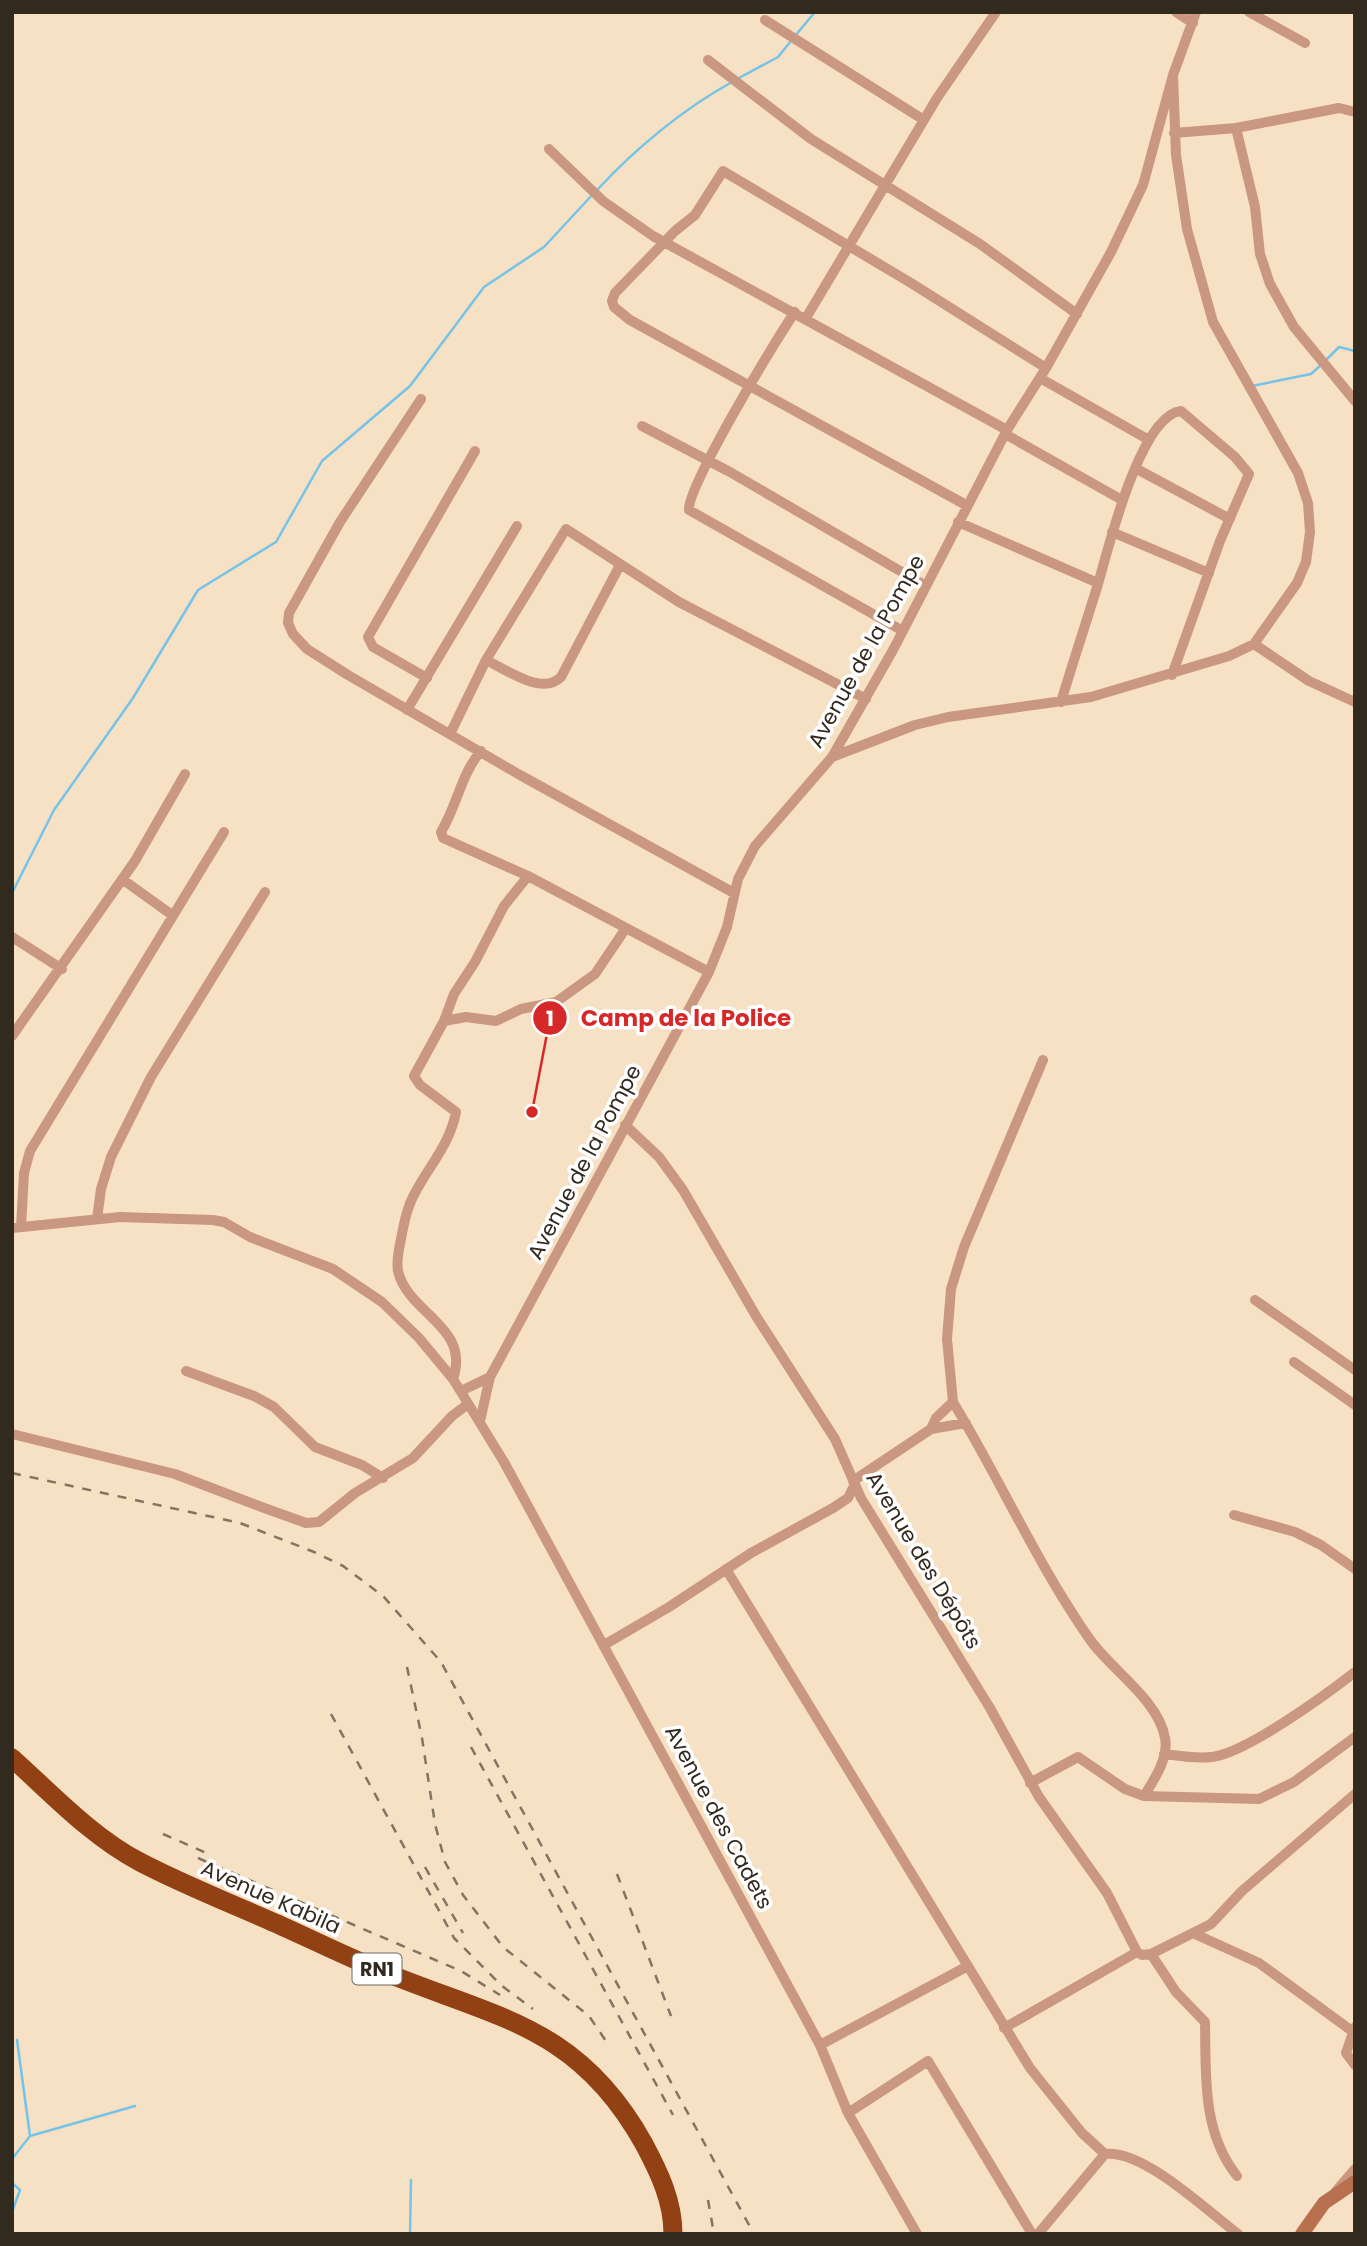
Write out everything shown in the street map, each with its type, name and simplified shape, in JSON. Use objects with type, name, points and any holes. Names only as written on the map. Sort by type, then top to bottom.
[{"type":"highway","name":"Avenue Kabila","points":[[15,1765],[86,1824],[136,1860],[377,1969],[511,2020],[549,2038],[599,2079],[636,2130],[665,2189],[673,2216],[673,2234]]},
{"type":"street","points":[[806,318],[851,247],[924,120],[996,12]]},
{"type":"street","points":[[1176,12],[1194,18]]},
{"type":"street","points":[[1249,12],[1305,43]]},
{"type":"street","name":"Avenue de la Pompe","points":[[480,1421],[490,1377],[709,972],[727,927],[734,893],[755,846],[832,757],[903,631],[1006,432],[1077,314],[1143,185],[1173,75],[1194,18]]},
{"type":"street","points":[[765,20],[924,120]]},
{"type":"street","points":[[708,60],[800,131],[980,244],[1077,314]]},
{"type":"street","points":[[832,757],[937,720],[1062,702],[1172,675],[1229,656],[1254,644],[1284,604],[1306,562],[1310,533],[1308,503],[1298,473],[1213,322],[1187,229],[1174,133],[1173,75]]},
{"type":"street","points":[[1174,133],[1236,128],[1339,108],[1355,112]]},
{"type":"street","points":[[1236,128],[1255,207],[1260,254],[1270,284],[1294,327],[1355,401]]},
{"type":"street","points":[[549,149],[603,201],[665,242],[806,318],[1122,500]]},
{"type":"street","points":[[966,505],[640,326],[614,307],[612,301],[615,293],[695,215],[723,171],[851,247],[1149,440]]},
{"type":"street","points":[[795,312],[749,385],[688,506],[692,513],[903,631]]},
{"type":"street","points":[[421,398],[326,544],[289,613],[288,623],[307,649],[407,710],[734,893]]},
{"type":"street","points":[[1062,702],[1112,532],[1135,468],[1149,440],[1171,415],[1181,411],[1235,457],[1249,474],[1172,675]]},
{"type":"street","points":[[642,426],[710,461],[926,586]]},
{"type":"street","points":[[427,678],[373,647],[368,637],[475,451]]},
{"type":"street","points":[[1135,468],[1230,519]]},
{"type":"street","points":[[958,522],[1098,583]]},
{"type":"street","points":[[407,710],[517,526]]},
{"type":"street","points":[[450,734],[486,660],[564,530],[716,623],[866,699]]},
{"type":"street","points":[[1112,532],[1209,573]]},
{"type":"street","points":[[486,660],[535,683],[547,686],[555,684],[620,565]]},
{"type":"street","points":[[1254,644],[1309,681],[1352,701],[1355,688]]},
{"type":"street","points":[[481,751],[469,767],[456,807],[441,832],[443,838],[527,876],[709,972]]},
{"type":"street","points":[[12,1036],[62,969],[122,879],[185,774]]},
{"type":"street","points":[[16,1228],[30,1151],[224,832]]},
{"type":"street","points":[[453,1379],[458,1353],[453,1343],[412,1294],[397,1268],[407,1210],[420,1184],[435,1163],[456,1116],[455,1109],[420,1085],[415,1076],[444,1021],[454,994],[475,962],[499,914],[527,876]]},
{"type":"street","points":[[122,879],[172,915]]},
{"type":"street","points":[[97,1220],[101,1189],[111,1157],[151,1077],[265,892]]},
{"type":"street","points":[[444,1021],[466,1017],[496,1021],[521,1009],[556,1002],[595,974],[626,928]]},
{"type":"street","points":[[12,936],[62,969]]},
{"type":"street","points":[[1043,1060],[957,1265],[951,1289],[947,1339],[953,1402],[1066,1605],[1094,1645],[1135,1688],[1163,1730],[1164,1754],[1144,1797]]},
{"type":"street","name":"Avenue des Dépôts","points":[[625,1125],[659,1157],[683,1190],[756,1316],[835,1439],[860,1498],[990,1708],[1030,1783],[1107,1893],[1137,1952]]},
{"type":"street","name":"Avenue des Cadets","points":[[16,1228],[142,1217],[224,1222],[250,1237],[333,1269],[399,1317],[453,1379],[480,1421],[820,2045],[848,2113],[917,2234]]},
{"type":"street","points":[[1255,1300],[1355,1370]]},
{"type":"street","points":[[1294,1362],[1355,1405]]},
{"type":"street","points":[[186,1371],[254,1396],[274,1407],[315,1447],[383,1478]]},
{"type":"street","points":[[461,1391],[490,1377]]},
{"type":"street","points":[[931,1429],[936,1418],[953,1402]]},
{"type":"street","points":[[12,1434],[175,1474],[306,1522],[319,1522],[330,1517],[355,1493],[414,1458],[452,1416],[468,1404]]},
{"type":"street","points":[[848,1498],[853,1483],[931,1429],[966,1423]]},
{"type":"street","points":[[604,1645],[726,1569],[848,1498],[860,1498]]},
{"type":"street","points":[[1234,1515],[1295,1532],[1321,1545],[1355,1569]]},
{"type":"street","points":[[726,1569],[966,1967],[1056,2103],[1105,2154],[1127,2155],[1151,2169],[1238,2234]]},
{"type":"street","points":[[1164,1754],[1195,1758],[1229,1752],[1333,1689],[1355,1672]]},
{"type":"street","points":[[1030,1783],[1075,1758],[1082,1758],[1118,1785],[1144,1797],[1238,1800],[1269,1796],[1355,1737]]},
{"type":"street","points":[[1004,2028],[1137,1952],[1142,1955],[1151,1954],[1211,1924],[1242,1891],[1355,1794]]},
{"type":"street","points":[[1195,1934],[1259,1963],[1353,2029],[1346,2053],[1355,2065]]},
{"type":"street","points":[[1151,1954],[1177,1992],[1205,2022],[1206,2087],[1211,2128],[1218,2149],[1237,2176]]},
{"type":"street","points":[[820,2045],[966,1967]]},
{"type":"street","points":[[848,2113],[928,2062],[1032,2234]]},
{"type":"street","points":[[1038,2234],[1105,2154]]},
{"type":"street","points":[[1302,2234],[1324,2203],[1355,2169]]},
{"type":"street","points":[[1324,2203],[1355,2182]]},
{"type":"waterway","points":[[795,36],[815,12]]},
{"type":"waterway","points":[[737,79],[778,57],[791,41]]},
{"type":"waterway","points":[[598,189],[660,131],[732,82]]},
{"type":"waterway","points":[[12,893],[54,810],[133,698],[198,590],[276,542],[322,461],[410,386],[484,287],[544,247],[593,194]]},
{"type":"waterway","points":[[1326,360],[1339,347],[1355,351]]},
{"type":"waterway","points":[[1252,386],[1311,374],[1321,365]]},
{"type":"waterway","points":[[12,2159],[30,2136],[17,2040]]},
{"type":"waterway","points":[[30,2136],[135,2106]]},
{"type":"waterway","points":[[410,2234],[411,2180]]},
{"type":"waterway","points":[[12,2183],[20,2190],[12,2212]]},
{"type":"railway","points":[[12,1473],[240,1523],[343,1566],[383,1596],[441,1662],[754,2234]]},
{"type":"railway","points":[[407,1667],[422,1738],[435,1824],[445,1862],[463,1895],[503,1947],[589,2016],[610,2047]]},
{"type":"railway","points":[[331,1714],[454,1938],[502,1986],[533,2009]]},
{"type":"railway","points":[[471,1747],[673,2115]]},
{"type":"railway","points":[[163,1834],[211,1855]]},
{"type":"railway","points":[[198,1858],[461,1971],[500,1995]]},
{"type":"railway","points":[[425,1867],[463,1933]]},
{"type":"railway","points":[[617,1874],[671,2016]]},
{"type":"railway","points":[[708,2200],[714,2234]]},
{"type":"place","name":"Camp de la Police","points":[[532,1112]]}]
